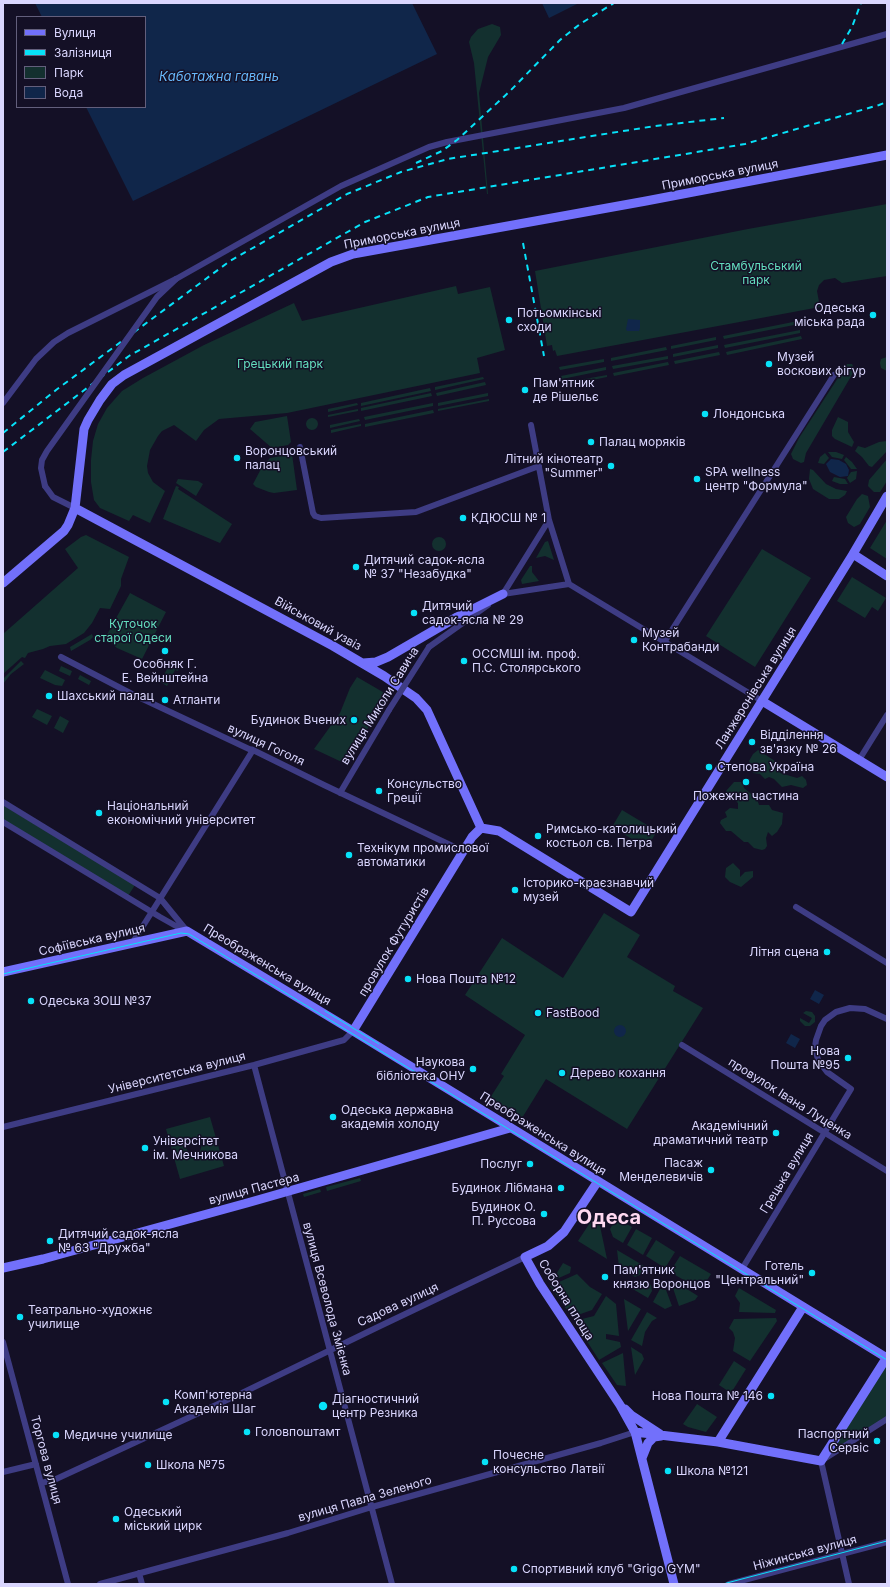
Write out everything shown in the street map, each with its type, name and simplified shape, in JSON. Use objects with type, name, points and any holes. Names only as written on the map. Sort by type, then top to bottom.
[{"type":"street","points":[[3,403],[36,359],[54,342],[76,329],[176,279],[341,186],[419,151],[447,142],[624,108],[887,34]]},
{"type":"street","name":"Приморська вулиця","points":[[3,582],[65,530],[75,508],[84,429],[100,400],[112,384],[124,375],[338,258],[353,254],[646,202],[887,155]]},
{"type":"street","points":[[75,508],[53,497],[45,486],[41,468],[47,451],[157,297],[176,279]]},
{"type":"street","points":[[665,641],[834,375]]},
{"type":"street","points":[[531,425],[549,520],[569,584]]},
{"type":"street","points":[[300,447],[313,513],[315,516],[321,518],[416,512],[539,466]]},
{"type":"street","name":"Ланжеронівська вулиця","points":[[481,828],[499,831],[631,912],[853,554],[887,496]]},
{"type":"street","name":"Військовий узвіз","points":[[75,508],[363,663],[416,698],[427,710],[481,828]]},
{"type":"street","points":[[503,594],[549,520]]},
{"type":"street","points":[[853,554],[887,576]]},
{"type":"street","points":[[363,663],[376,662],[457,616],[503,594],[569,584],[887,777]]},
{"type":"street","name":"вулиця Миколи Савича","points":[[340,793],[430,647],[503,594]]},
{"type":"street","name":"вулиця Гоголя","points":[[61,657],[132,694],[253,750],[463,852]]},
{"type":"street","points":[[859,760],[887,715]]},
{"type":"street","points":[[133,942],[253,750]]},
{"type":"street","name":"Преображенська вулиця","points":[[3,802],[160,898],[187,931]]},
{"type":"street","name":"Преображенська вулиця","points":[[3,822],[151,912],[187,931],[354,1030],[510,1128],[887,1357]]},
{"type":"street","name":"провулок Футуристів","points":[[354,1030],[472,837],[481,828]]},
{"type":"street","points":[[796,907],[887,963]]},
{"type":"street","name":"Софіївська вулиця","points":[[3,972],[187,931]]},
{"type":"street","name":"Грецька вулиця","points":[[742,1269],[851,1089],[827,1072],[818,1060],[815,1047],[821,1026],[825,1020],[836,1012],[850,1008],[865,1009],[887,1019]]},
{"type":"street","name":"Університетська вулиця","points":[[3,1127],[254,1065],[344,1040],[354,1030]]},
{"type":"street","name":"провулок Івана Луценка","points":[[682,1045],[887,1171]]},
{"type":"street","name":"вулиця Всеволода Змієнка","points":[[254,1065],[392,1584]]},
{"type":"street","name":"вулиця Пастера","points":[[3,1268],[43,1259],[287,1192],[510,1128]]},
{"type":"street","name":"Соборна площа","points":[[598,1181],[564,1232],[548,1246],[525,1257],[540,1284],[620,1404],[635,1432],[718,1442],[821,1461]]},
{"type":"street","name":"Садова вулиця","points":[[41,1483],[61,1477],[248,1391],[525,1257]]},
{"type":"street","points":[[718,1442],[803,1307]]},
{"type":"street","name":"Торгова вулиця","points":[[3,1342],[68,1584]]},
{"type":"street","points":[[848,1584],[821,1461],[887,1357]]},
{"type":"street","name":"Соборна площа","points":[[620,1404],[632,1415],[663,1435]]},
{"type":"street","points":[[821,1461],[887,1419]]},
{"type":"street","points":[[635,1432],[674,1584]]},
{"type":"street","name":"вулиця Павла Зеленого","points":[[100,1584],[284,1534],[372,1507],[601,1443],[635,1432]]},
{"type":"street","points":[[642,1459],[644,1450],[648,1443],[654,1437],[663,1435]]},
{"type":"street","points":[[3,1472],[36,1464]]},
{"type":"street","name":"Ніжинська вулиця","points":[[729,1584],[887,1542]]},
{"type":"street","points":[[139,1573],[142,1584]]},
{"type":"green space","points":[[492,24],[500,27],[501,35],[488,57],[479,93],[487,194],[474,63],[469,42],[471,37],[478,29]]},
{"type":"green space","name":"Стамбульський парк","points":[[887,204],[887,276],[842,283],[835,278],[824,280],[819,285],[817,291],[820,307],[557,356],[555,350],[553,351],[552,345],[547,346],[535,271],[748,229]]},
{"type":"green space","name":"Грецький парк","points":[[456,286],[458,294],[490,287],[505,350],[477,358],[480,373],[287,413],[219,419],[204,430],[196,441],[174,425],[162,431],[150,450],[147,466],[148,473],[153,482],[165,491],[150,523],[133,515],[129,521],[100,508],[94,500],[91,482],[91,460],[93,441],[98,424],[107,408],[122,391],[143,378],[204,345],[294,303],[302,321]]},
{"type":"green space","points":[[798,321],[799,324],[724,339],[723,336]]},
{"type":"green space","points":[[800,330],[800,333],[725,348],[724,345]]},
{"type":"green space","points":[[801,336],[802,339],[727,355],[726,352]]},
{"type":"green space","points":[[716,337],[716,340],[671,349],[671,346]]},
{"type":"green space","points":[[718,345],[718,348],[673,357],[673,354]]},
{"type":"green space","points":[[666,347],[667,350],[611,361],[611,358]]},
{"type":"green space","points":[[719,352],[720,355],[675,364],[674,361]]},
{"type":"green space","points":[[668,356],[668,359],[613,369],[612,366]]},
{"type":"green space","points":[[887,357],[887,371],[881,368],[880,363],[881,359]]},
{"type":"green space","points":[[604,359],[604,362],[560,370],[559,367]]},
{"type":"green space","points":[[668,362],[669,365],[614,376],[613,373]]},
{"type":"green space","points":[[847,364],[852,364],[854,368],[853,373],[806,453],[804,462],[801,463],[793,459],[791,454],[799,438]]},
{"type":"green space","points":[[606,367],[606,370],[562,379],[561,376]]},
{"type":"green space","points":[[607,375],[607,377],[563,386],[562,383]]},
{"type":"green space","points":[[483,377],[484,379],[435,390],[435,387]]},
{"type":"green space","points":[[485,382],[486,385],[437,396],[436,393]]},
{"type":"green space","points":[[430,388],[431,391],[361,406],[361,403]]},
{"type":"green space","points":[[431,393],[432,396],[361,411],[361,408]]},
{"type":"green space","points":[[488,393],[488,396],[438,406],[438,403]]},
{"type":"green space","points":[[489,399],[489,401],[438,411],[438,409]]},
{"type":"green space","points":[[357,403],[358,405],[328,412],[328,409]]},
{"type":"green space","points":[[433,403],[433,406],[365,420],[364,417]]},
{"type":"green space","points":[[358,409],[358,411],[328,417],[328,415]]},
{"type":"green space","points":[[433,410],[434,413],[365,427],[365,424]]},
{"type":"green space","points":[[287,416],[291,442],[288,445],[272,448],[250,429],[255,422]]},
{"type":"green space","points":[[838,417],[848,422],[848,432],[854,442],[852,447],[832,436],[832,430]]},
{"type":"green space","points":[[310,418],[314,418],[318,424],[314,430],[310,430],[306,426],[306,422]]},
{"type":"green space","points":[[359,419],[360,421],[330,428],[330,425]]},
{"type":"green space","points":[[361,424],[361,426],[331,433],[331,430]]},
{"type":"green space","points":[[887,441],[887,451],[872,467],[869,466],[855,451],[858,446],[865,448],[879,442]]},
{"type":"green space","points":[[828,452],[836,452],[844,455],[842,459],[832,457]]},
{"type":"green space","points":[[825,453],[829,458],[824,464],[818,463],[820,457]]},
{"type":"green space","points":[[292,454],[297,490],[274,493],[256,487],[253,484],[262,467],[270,458]]},
{"type":"green space","points":[[846,457],[857,469],[851,469],[844,460]]},
{"type":"green space","points":[[887,459],[887,481],[880,492],[874,492],[868,486],[869,480]]},
{"type":"green space","points":[[810,469],[813,470],[826,484],[836,489],[847,491],[845,495],[839,499],[829,499],[813,489],[809,479]]},
{"type":"green space","points":[[857,471],[856,479],[850,483],[847,478],[851,472]]},
{"type":"green space","points":[[834,477],[845,479],[848,484],[840,484],[832,481]]},
{"type":"green space","points":[[178,479],[198,481],[203,484],[196,496],[176,483]]},
{"type":"green space","points":[[176,486],[179,487],[178,489],[232,524],[220,543],[163,519]]},
{"type":"green space","points":[[862,494],[868,496],[870,507],[860,524],[854,527],[848,523],[846,517],[857,499]]},
{"type":"green space","points":[[887,520],[887,559],[870,548]]},
{"type":"green space","points":[[86,535],[129,557],[121,579],[121,586],[110,609],[100,608],[92,623],[84,633],[66,644],[50,646],[28,653],[25,658],[22,657],[3,674],[3,634],[78,568],[65,549]]},
{"type":"green space","points":[[436,537],[442,537],[446,541],[446,547],[442,551],[436,551],[432,547],[432,541]]},
{"type":"green space","points":[[548,541],[554,560],[545,556],[536,558],[545,542]]},
{"type":"green space","points":[[762,549],[811,578],[755,667],[706,636]]},
{"type":"green space","points":[[530,566],[532,566],[532,572],[539,581],[522,584],[521,580]]},
{"type":"green space","points":[[852,577],[886,598],[878,611],[872,607],[865,618],[837,601]]},
{"type":"green space","name":"Куточок старої Одеси","points":[[130,593],[166,612],[142,659],[117,648],[105,638]]},
{"type":"green space","points":[[92,634],[93,637],[90,640],[71,651],[70,647]]},
{"type":"green space","points":[[172,660],[181,664],[178,671],[175,670],[167,686],[160,682]]},
{"type":"green space","points":[[21,661],[24,664],[11,674],[3,684],[3,679]]},
{"type":"green space","points":[[61,666],[72,671],[70,676],[59,671]]},
{"type":"green space","points":[[45,670],[65,680],[62,686],[55,685],[40,678]]},
{"type":"green space","points":[[80,675],[91,681],[89,685],[78,679]]},
{"type":"green space","name":"Будинок Вчених","points":[[357,677],[388,695],[346,764],[314,749],[340,713],[350,688]]},
{"type":"green space","points":[[37,709],[52,716],[47,725],[32,717]]},
{"type":"green space","points":[[60,716],[69,721],[63,733],[54,728]]},
{"type":"green space","points":[[758,750],[775,761],[780,773],[797,778],[802,776],[806,780],[807,785],[803,788],[791,785],[782,787],[774,779],[769,777],[765,779],[760,774],[753,773],[749,761],[753,754]]},
{"type":"green space","points":[[734,782],[742,782],[744,788],[757,799],[759,805],[769,805],[772,810],[783,813],[782,824],[777,832],[772,836],[768,832],[766,838],[767,846],[765,849],[762,850],[754,848],[748,842],[744,842],[731,831],[726,831],[720,823],[721,820],[727,817],[725,812],[730,808],[738,809],[738,803],[735,800],[731,801],[727,797],[726,791]]},
{"type":"green space","points":[[3,805],[135,885],[128,896],[3,820]]},
{"type":"green space","points":[[622,810],[657,831],[647,848],[612,827]]},
{"type":"green space","points":[[733,863],[740,870],[740,877],[745,872],[753,871],[753,877],[741,887],[730,882],[725,877],[726,868]]},
{"type":"green space","points":[[604,913],[640,935],[627,957],[675,986],[673,991],[703,1008],[627,1129],[546,1079],[522,1118],[490,1098],[504,1076],[501,1074],[525,1035],[465,995],[502,938],[563,978]]},
{"type":"green space","points":[[806,1011],[812,1012],[815,1016],[815,1022],[810,1026],[805,1026],[800,1021],[800,1018],[809,1023],[812,1018],[803,1013]]},
{"type":"green space","points":[[210,1117],[224,1166],[180,1179],[166,1129]],"holes":[[[191,1139],[196,1139],[202,1144],[200,1151],[196,1154],[191,1154],[187,1150],[186,1145]]]},
{"type":"green space","points":[[360,1178],[361,1181],[327,1191],[326,1187]]},
{"type":"green space","points":[[320,1189],[321,1192],[304,1197],[303,1194]]},
{"type":"green space","points":[[597,1212],[607,1259],[578,1241]]},
{"type":"green space","points":[[616,1218],[632,1227],[623,1243],[613,1237],[610,1229]]},
{"type":"green space","points":[[636,1229],[652,1238],[643,1255],[627,1245]]},
{"type":"green space","points":[[656,1240],[675,1252],[665,1268],[646,1256]]},
{"type":"green space","points":[[617,1250],[651,1270],[635,1277],[619,1267]]},
{"type":"green space","points":[[680,1256],[711,1274],[701,1290],[670,1272]]},
{"type":"green space","points":[[563,1263],[571,1267],[570,1273],[552,1281]]},
{"type":"green space","points":[[577,1274],[590,1287],[602,1294],[592,1310],[572,1317],[550,1286]]},
{"type":"green space","points":[[674,1281],[698,1296],[695,1300],[679,1306],[672,1285]]},
{"type":"green space","points":[[647,1282],[651,1285],[652,1291],[648,1298],[631,1288],[634,1284]]},
{"type":"green space","points":[[739,1288],[776,1310],[775,1313],[739,1312],[740,1303],[735,1296]]},
{"type":"green space","points":[[660,1289],[666,1290],[672,1306],[665,1309],[653,1302]]},
{"type":"green space","points":[[606,1296],[616,1304],[619,1336],[606,1334],[606,1339],[620,1342],[621,1347],[599,1360],[574,1321],[594,1316]]},
{"type":"green space","points":[[624,1299],[641,1309],[628,1331]]},
{"type":"green space","points":[[647,1312],[657,1318],[652,1321],[645,1332],[642,1346],[631,1340]]},
{"type":"green space","points":[[776,1318],[777,1321],[750,1361],[733,1351],[735,1338],[733,1332],[729,1328],[734,1319]]},
{"type":"green space","points":[[631,1347],[642,1354],[644,1359],[635,1375]]},
{"type":"green space","points":[[623,1353],[626,1386],[617,1385],[602,1363]]},
{"type":"green space","points":[[887,1358],[887,1419],[821,1461]]},
{"type":"green space","points":[[734,1361],[746,1369],[731,1393],[719,1385]]},
{"type":"green space","points":[[697,1404],[717,1417],[706,1432],[683,1424]]},
{"type":"water","name":"Каботажна гавань","points":[[35,3],[412,3],[437,54],[133,201],[86,108],[146,108],[146,16],[42,16]]},
{"type":"water","points":[[542,3],[579,3],[549,18]]},
{"type":"water","points":[[628,319],[640,320],[639,331],[627,331]]},
{"type":"water","points":[[831,459],[839,460],[846,464],[849,470],[848,476],[840,477],[830,472],[826,464]]},
{"type":"water","points":[[815,990],[824,995],[819,1004],[810,999]]},
{"type":"water","points":[[620,1025],[624,1027],[626,1031],[624,1035],[620,1037],[616,1035],[614,1031],[616,1027]]},
{"type":"water","points":[[791,1034],[800,1039],[795,1048],[786,1043]]},
{"type":"tram line","points":[[3,974],[181,933],[189,934],[887,1360]]},
{"type":"tram line","points":[[325,1011],[379,1044]]},
{"type":"tram line","points":[[723,1584],[887,1541]]},
{"type":"railway","points":[[416,163],[442,151],[457,140],[509,92],[560,40],[580,24],[614,3]]},
{"type":"railway","points":[[842,44],[852,27],[861,3]]},
{"type":"railway","points":[[3,452],[129,356],[365,222],[428,197],[745,144],[887,102]]},
{"type":"railway","points":[[3,433],[56,390],[230,261],[347,194],[401,172],[448,159],[655,126],[724,118]]},
{"type":"railway","points":[[523,243],[544,356]]},
{"type":"place","name":"Одеська міська рада","points":[[873,315]]},
{"type":"place","name":"Потьомкінські сходи","points":[[509,320]]},
{"type":"place","name":"Музей воскових фігур","points":[[769,364]]},
{"type":"place","name":"Пам'ятник де Рішельє","points":[[525,390]]},
{"type":"place","name":"Лондонська","points":[[705,414]]},
{"type":"place","name":"Палац моряків","points":[[591,442]]},
{"type":"place","name":"Воронцовський палац","points":[[237,458]]},
{"type":"place","name":"Літний кінотеатр \"Summer\"","points":[[611,466]]},
{"type":"place","name":"SPA wellness центр \"Формула\"","points":[[697,479]]},
{"type":"place","name":"КДЮСШ № 1","points":[[463,518]]},
{"type":"place","name":"Дитячий садок-ясла № 37 \"Незабудка\"","points":[[356,567]]},
{"type":"place","name":"Дитячий садок-ясла № 29","points":[[414,613]]},
{"type":"place","name":"Музей Контрабанди","points":[[634,640]]},
{"type":"place","name":"Особняк Г. Е. Вейнштейна","points":[[165,651]]},
{"type":"place","name":"ОССМШІ ім. проф. П.С. Столярського","points":[[464,661]]},
{"type":"place","name":"Шахський палац","points":[[49,696]]},
{"type":"place","name":"Атланти","points":[[165,700]]},
{"type":"place","name":"Будинок Вчених","points":[[354,720]]},
{"type":"place","name":"Відділення зв'язку № 26","points":[[752,742]]},
{"type":"place","name":"Степова Україна","points":[[709,767]]},
{"type":"place","name":"Пожежна частина","points":[[746,782]]},
{"type":"place","name":"Консульство Греції","points":[[379,791]]},
{"type":"place","name":"Національний економічний університет","points":[[99,813]]},
{"type":"place","name":"Римсько-католицький костьол св. Петра","points":[[538,836]]},
{"type":"place","name":"Технікум промислової автоматики","points":[[349,855]]},
{"type":"place","name":"Історико-краєзнавчий музей","points":[[515,890]]},
{"type":"place","name":"Літня сцена","points":[[827,952]]},
{"type":"place","name":"Нова Пошта №12","points":[[408,979]]},
{"type":"place","name":"Одеська ЗОШ №37","points":[[31,1001]]},
{"type":"place","name":"FastBood","points":[[538,1013]]},
{"type":"place","name":"Нова Пошта №95","points":[[848,1058]]},
{"type":"place","name":"Наукова бібліотека ОНУ","points":[[473,1069]]},
{"type":"place","name":"Дерево кохання","points":[[562,1073]]},
{"type":"place","name":"Одеська державна академія холоду","points":[[333,1117]]},
{"type":"place","name":"Академічний драматичний театр","points":[[776,1133]]},
{"type":"place","name":"Універсітет ім. Мечникова","points":[[145,1148]]},
{"type":"place","name":"Послуг","points":[[530,1164]]},
{"type":"place","name":"Пасаж Менделевичів","points":[[711,1170]]},
{"type":"place","name":"Будинок Лібмана","points":[[561,1188]]},
{"type":"place","name":"Будинок О. П. Руссова","points":[[544,1214]]},
{"type":"place","name":"Дитячий садок-ясла № 63 \"Дружба\"","points":[[50,1241]]},
{"type":"place","name":"Готель \"Центральний\"","points":[[812,1273]]},
{"type":"place","name":"Пам'ятник князю Воронцов","points":[[605,1277]]},
{"type":"place","name":"Театрально-художнє училище","points":[[20,1317]]},
{"type":"place","name":"Нова Пошта № 146","points":[[771,1396]]},
{"type":"place","name":"Комп'ютерна Академія Шаг","points":[[166,1402]]},
{"type":"place","name":"Діагностичний центр Резника","points":[[323,1406]]},
{"type":"place","name":"Головпоштамт","points":[[247,1432]]},
{"type":"place","name":"Медичне училище","points":[[56,1435]]},
{"type":"place","name":"Паспортний Сервіс","points":[[877,1441]]},
{"type":"place","name":"Почесне консульство Латвії","points":[[485,1462]]},
{"type":"place","name":"Школа №75","points":[[148,1465]]},
{"type":"place","name":"Школа №121","points":[[668,1471]]},
{"type":"place","name":"Одеський міський цирк","points":[[116,1519]]},
{"type":"place","name":"Спортивний клуб \"Grigo GYM\"","points":[[514,1569]]},
{"type":"district","name":"Одеса","points":[[609,1218]]}]
